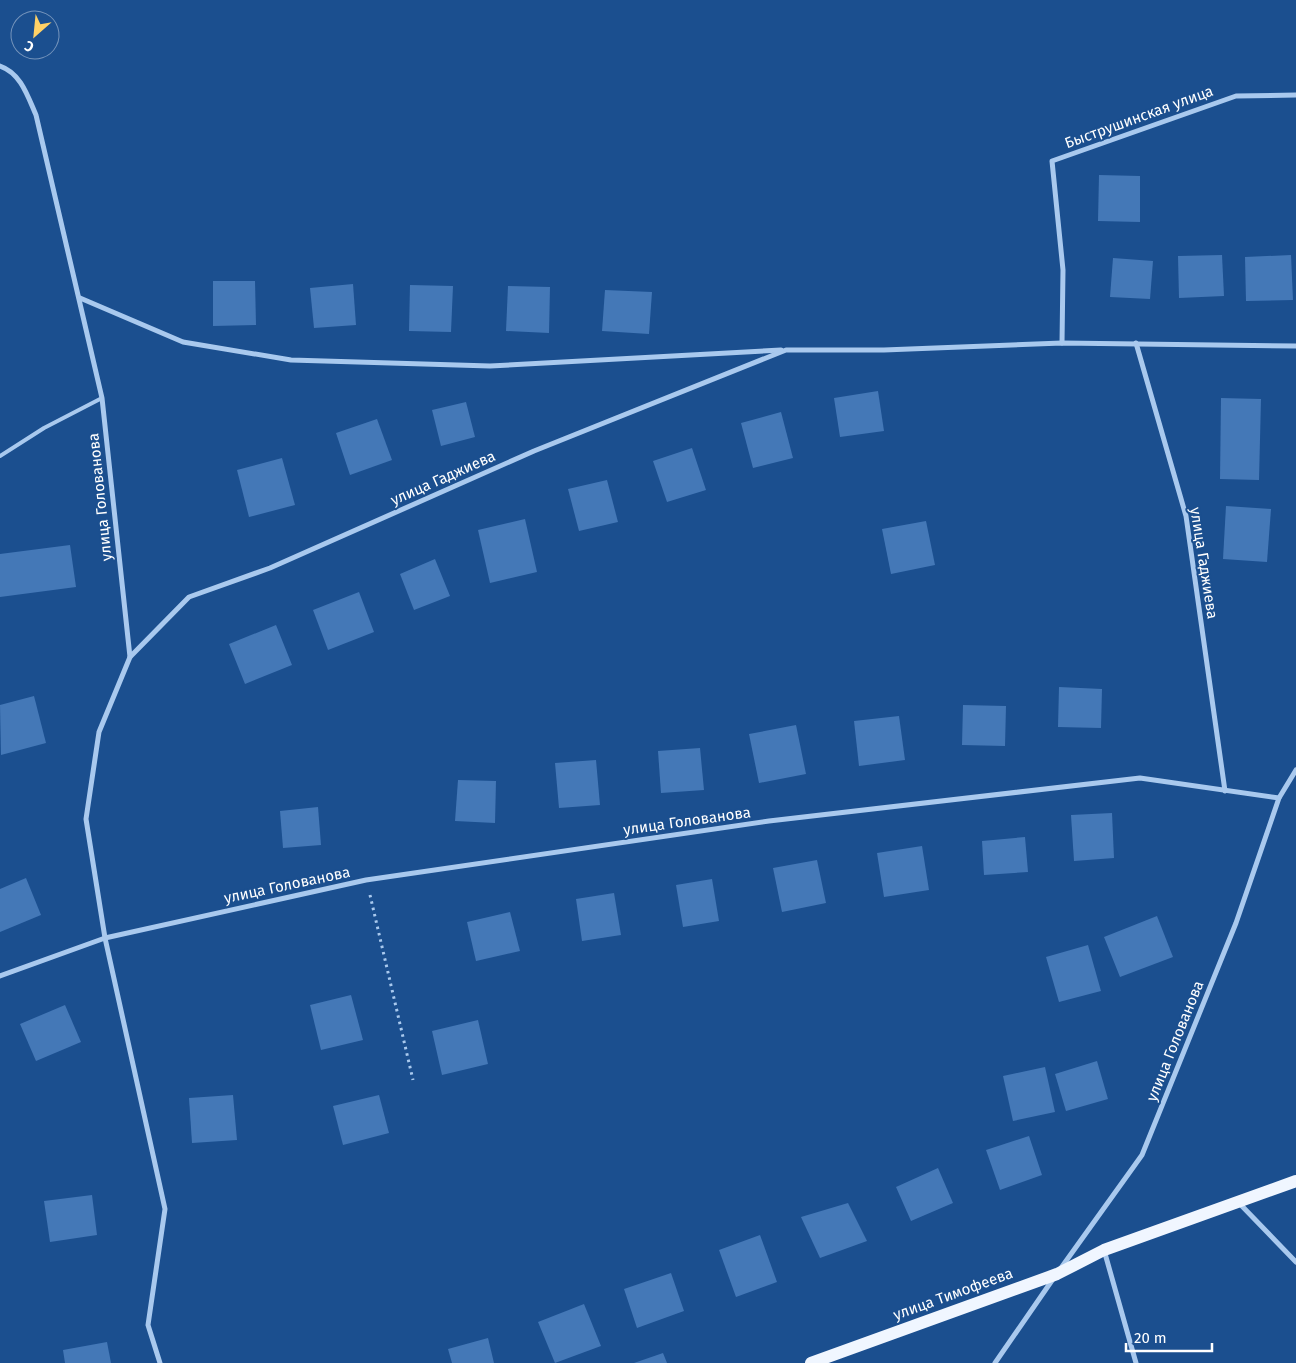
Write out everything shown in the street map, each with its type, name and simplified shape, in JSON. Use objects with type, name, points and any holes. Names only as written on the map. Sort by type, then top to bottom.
[{"type":"main road","name":"улица Тимофеева","points":[[811,1363],[1057,1274],[1104,1250],[1296,1181]]},
{"type":"street","name":"улица Голованова","points":[[0,66],[6,68],[22,84],[36,115],[102,398],[130,657],[100,732],[86,820],[104,938],[165,1209],[148,1325],[160,1363]]},
{"type":"street","name":"Быструшинская улица","points":[[1062,343],[1063,270],[1052,161],[1236,96],[1296,95]]},
{"type":"street","name":"улица Гаджиева","points":[[80,298],[183,342],[291,360],[490,366],[786,350],[884,350],[1062,343],[1296,346]]},
{"type":"street","name":"улица Гаджиева","points":[[1136,343],[1186,516],[1225,791]]},
{"type":"street","name":"улица Гаджиева","points":[[130,657],[189,597],[270,568],[534,451],[786,350]]},
{"type":"street","name":"улица Голованова","points":[[995,1363],[1142,1155],[1236,923],[1279,798],[1296,770]]},
{"type":"street","name":"улица Голованова","points":[[0,976],[104,938],[366,880],[769,822],[1140,778],[1279,798]]},
{"type":"street","points":[[1239,1202],[1296,1262]]},
{"type":"street","points":[[1104,1250],[1136,1363]]},
{"type":"lane","points":[[0,456],[44,428],[102,398]]},
{"type":"path","points":[[366,880],[413,1080]]},
{"type":"building","points":[[1099,175],[1140,176],[1140,222],[1098,221]]},
{"type":"building","points":[[1222,255],[1224,296],[1179,298],[1178,256]]},
{"type":"building","points":[[1291,255],[1293,300],[1246,301],[1245,257]]},
{"type":"building","points":[[1113,258],[1153,261],[1150,299],[1110,297]]},
{"type":"building","points":[[213,281],[255,281],[256,325],[213,326]]},
{"type":"building","points":[[353,284],[356,325],[314,328],[310,288]]},
{"type":"building","points":[[410,285],[453,286],[451,332],[409,331]]},
{"type":"building","points":[[508,286],[550,287],[549,333],[506,331]]},
{"type":"building","points":[[605,290],[652,292],[649,334],[602,331]]},
{"type":"building","points":[[878,391],[884,431],[840,437],[834,398]]},
{"type":"building","points":[[1221,398],[1261,399],[1259,480],[1220,479]]},
{"type":"building","points":[[466,402],[475,437],[441,446],[432,410]]},
{"type":"building","points":[[781,412],[793,458],[753,468],[741,423]]},
{"type":"building","points":[[377,419],[392,460],[350,475],[336,433]]},
{"type":"building","points":[[692,448],[706,490],[667,502],[653,461]]},
{"type":"building","points":[[282,458],[295,505],[249,517],[237,470]]},
{"type":"building","points":[[607,480],[618,522],[579,531],[568,489]]},
{"type":"building","points":[[1226,506],[1271,509],[1267,562],[1223,559]]},
{"type":"building","points":[[525,519],[537,572],[490,583],[478,530]]},
{"type":"building","points":[[926,521],[935,565],[891,574],[882,529]]},
{"type":"building","points":[[70,545],[76,587],[0,597],[0,554]]},
{"type":"building","points":[[435,559],[450,596],[414,610],[400,574]]},
{"type":"building","points":[[359,592],[374,632],[328,650],[313,610]]},
{"type":"building","points":[[276,625],[292,665],[245,684],[229,644]]},
{"type":"building","points":[[1059,687],[1102,689],[1101,728],[1058,727]]},
{"type":"building","points":[[34,696],[46,743],[1,755],[0,705]]},
{"type":"building","points":[[963,705],[1006,706],[1005,746],[962,745]]},
{"type":"building","points":[[899,716],[905,760],[859,766],[854,721]]},
{"type":"building","points":[[796,725],[806,774],[759,783],[749,734]]},
{"type":"building","points":[[700,748],[704,790],[661,793],[658,751]]},
{"type":"building","points":[[596,760],[600,805],[559,808],[555,763]]},
{"type":"building","points":[[458,780],[496,781],[495,823],[455,821]]},
{"type":"building","points":[[318,807],[321,845],[283,848],[280,811]]},
{"type":"building","points":[[1112,813],[1114,858],[1074,861],[1071,815]]},
{"type":"building","points":[[1025,837],[1028,872],[984,875],[982,841]]},
{"type":"building","points":[[922,846],[929,890],[884,897],[877,853]]},
{"type":"building","points":[[817,860],[826,903],[782,912],[773,868]]},
{"type":"building","points":[[26,878],[41,915],[0,932],[0,889]]},
{"type":"building","points":[[712,879],[719,921],[683,927],[676,885]]},
{"type":"building","points":[[614,893],[621,935],[582,941],[576,899]]},
{"type":"building","points":[[510,912],[520,951],[476,961],[467,922]]},
{"type":"building","points":[[1157,916],[1173,957],[1120,977],[1104,937]]},
{"type":"building","points":[[1088,945],[1101,991],[1059,1002],[1046,957]]},
{"type":"building","points":[[351,995],[363,1040],[321,1050],[310,1005]]},
{"type":"building","points":[[65,1005],[81,1042],[36,1061],[20,1024]]},
{"type":"building","points":[[478,1020],[488,1064],[442,1075],[432,1031]]},
{"type":"building","points":[[1097,1061],[1108,1099],[1066,1111],[1055,1074]]},
{"type":"building","points":[[1045,1067],[1055,1112],[1013,1121],[1003,1076]]},
{"type":"building","points":[[233,1095],[237,1140],[192,1143],[189,1098]]},
{"type":"building","points":[[379,1095],[389,1133],[343,1145],[333,1106]]},
{"type":"building","points":[[1029,1136],[1042,1175],[1000,1190],[986,1150]]},
{"type":"building","points":[[938,1168],[953,1203],[911,1221],[896,1187]]},
{"type":"building","points":[[92,1195],[97,1235],[50,1242],[44,1201]]},
{"type":"building","points":[[848,1203],[867,1241],[820,1258],[801,1217]]},
{"type":"building","points":[[760,1235],[777,1282],[736,1297],[719,1250]]},
{"type":"building","points":[[671,1273],[684,1311],[637,1328],[624,1289]]},
{"type":"building","points":[[584,1304],[601,1346],[555,1363],[538,1322]]},
{"type":"building","points":[[488,1338],[494,1363],[452,1363],[448,1349]]},
{"type":"building","points":[[107,1342],[111,1363],[65,1363],[63,1350]]},
{"type":"building","points":[[663,1353],[667,1363],[634,1363]]}]
